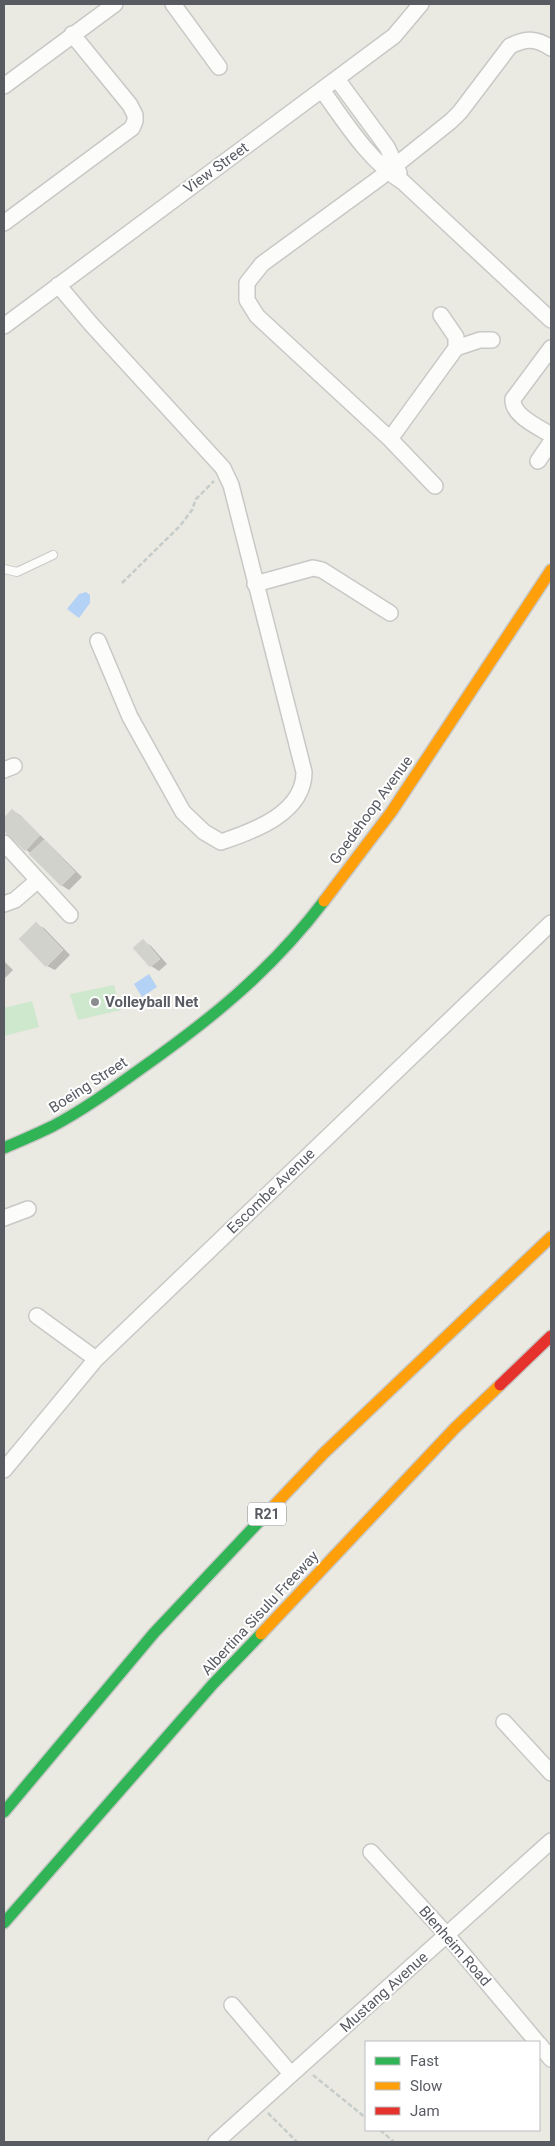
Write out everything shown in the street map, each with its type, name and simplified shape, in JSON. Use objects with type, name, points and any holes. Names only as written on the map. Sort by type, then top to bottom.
[{"type":"main road","name":"Goedehoop Avenue","points":[[183,1039],[246,987],[301,930],[392,811],[551,570]]},
{"type":"main road","name":"Boeing Street","points":[[4,1148],[53,1126],[101,1096],[183,1039]]},
{"type":"main road","name":"R21","points":[[4,1812],[154,1633],[324,1453],[551,1237]]},
{"type":"main road","name":"Albertina Sisulu Freeway","points":[[4,1923],[220,1677],[454,1428],[551,1336]]},
{"type":"street","points":[[4,86],[115,4]]},
{"type":"street","points":[[174,4],[219,68]]},
{"type":"street","name":"View Street","points":[[4,326],[394,36],[421,4]]},
{"type":"street","points":[[4,223],[132,128],[135,121],[135,115],[130,105],[72,34]]},
{"type":"street","points":[[435,486],[390,439],[257,316],[247,300],[247,283],[262,264],[392,168],[460,112],[510,46],[522,40],[533,39],[551,48]]},
{"type":"street","points":[[337,78],[387,148],[392,168]]},
{"type":"street","points":[[322,90],[359,140],[392,168],[403,182],[551,320]]},
{"type":"street","points":[[58,285],[91,324],[223,468],[231,485],[302,763],[304,780],[300,793],[278,816],[252,832],[222,842],[204,832],[183,812],[130,717],[98,641]]},
{"type":"street","points":[[441,315],[456,336],[456,348]]},
{"type":"street","points":[[390,439],[456,348],[480,340],[492,340]]},
{"type":"street","points":[[551,348],[512,403],[516,412],[551,435]]},
{"type":"street","points":[[538,461],[551,442]]},
{"type":"street","points":[[255,584],[313,568],[322,570],[390,613]]},
{"type":"street","points":[[4,843],[70,915]]},
{"type":"street","points":[[4,904],[15,900],[37,881]]},
{"type":"street","name":"Escombe Avenue","points":[[4,1470],[96,1359],[551,923]]},
{"type":"street","points":[[4,1218],[28,1209]]},
{"type":"street","points":[[37,1316],[96,1359]]},
{"type":"street","points":[[504,1722],[551,1773]]},
{"type":"street","name":"Mustang Avenue","points":[[221,2141],[259,2104],[551,1841]]},
{"type":"street","name":"Blenheim Road","points":[[371,1852],[447,1935],[536,2041]]},
{"type":"street","points":[[232,2005],[297,2070]]},
{"type":"street","name":"Blenheim Road","points":[[540,2045],[551,2059]]},
{"type":"lane","points":[[4,569],[17,572],[53,555]]},
{"type":"path","points":[[122,583],[180,526],[192,510],[196,498],[211,484],[223,468]]},
{"type":"path","points":[[297,2070],[317,2080],[365,2117]]},
{"type":"path","points":[[259,2104],[297,2142]]},
{"type":"path","points":[[381,2131],[394,2142]]},
{"type":"green space","name":"Volleyball Net","points":[[114,985],[121,1010],[78,1020],[70,994]]},
{"type":"green space","points":[[32,1001],[39,1027],[4,1036],[4,1008]]},
{"type":"water","points":[[86,592],[90,595],[90,603],[79,618],[67,609],[79,594]]},
{"type":"water","points":[[149,974],[157,987],[142,997],[134,984]]},
{"type":"building","points":[[12,809],[40,835],[25,851],[4,831],[4,818]]},
{"type":"building","points":[[44,840],[75,872],[61,886],[29,854]]},
{"type":"building","points":[[36,922],[63,950],[46,967],[19,939]]},
{"type":"building","points":[[143,939],[160,959],[150,967],[133,948]]},
{"type":"traffic: fast","points":[[4,1148],[47,1129],[97,1100],[215,1013],[283,950],[324,901]]},
{"type":"traffic: fast","points":[[4,1812],[154,1633],[269,1511]]},
{"type":"traffic: fast","points":[[4,1923],[213,1684],[261,1634]]},
{"type":"traffic: slow","points":[[324,901],[392,811],[551,570]]},
{"type":"traffic: slow","points":[[269,1511],[324,1453],[551,1237]]},
{"type":"traffic: slow","points":[[261,1634],[455,1428],[500,1385]]},
{"type":"traffic: jam","points":[[500,1385],[551,1336]]},
{"type":"place","name":"Volleyball Net","points":[[95,1002]]}]
